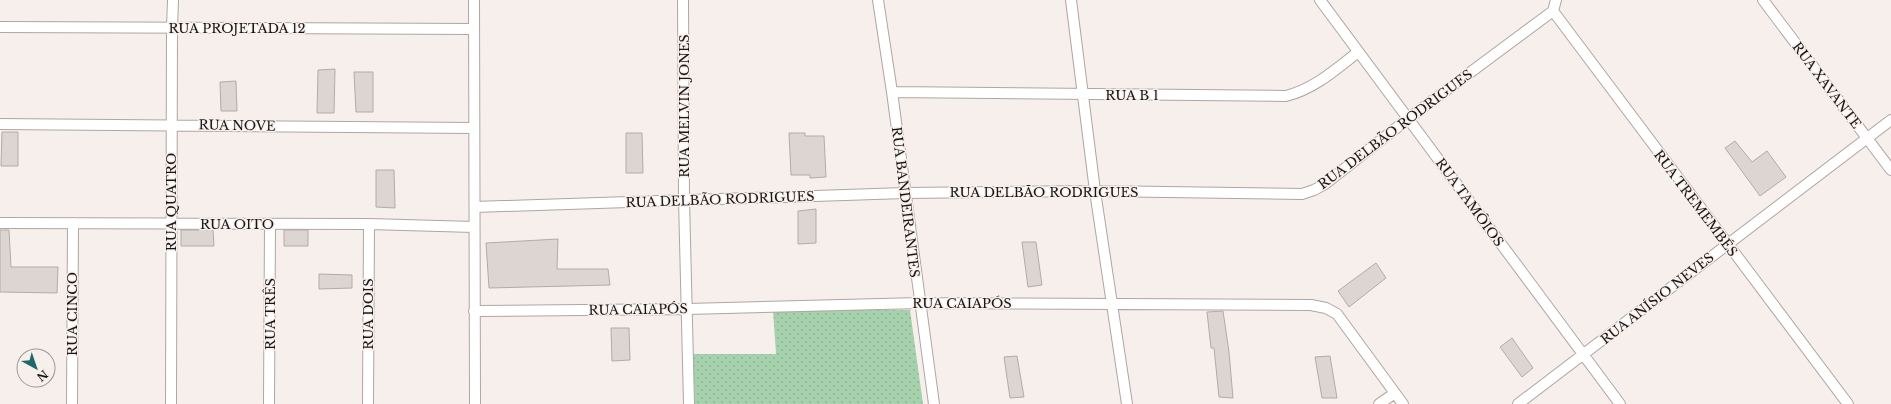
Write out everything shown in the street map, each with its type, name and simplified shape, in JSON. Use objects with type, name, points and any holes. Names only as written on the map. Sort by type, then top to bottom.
[{"type":"street","name":"RUA QUATRO","points":[[171,404],[171,125],[172,28],[174,0]]},
{"type":"street","points":[[474,0],[475,404]]},
{"type":"street","name":"RUA MELVIN JONES","points":[[683,0],[684,199],[689,404]]},
{"type":"street","name":"RUA BANDEIRANTES","points":[[878,0],[892,92],[934,404]]},
{"type":"street","points":[[1071,0],[1095,191],[1127,404]]},
{"type":"street","name":"RUA TAMÔIOS","points":[[1320,0],[1620,404]]},
{"type":"street","points":[[1553,11],[1556,0]]},
{"type":"street","name":"RUA XAVANTE","points":[[1763,0],[1891,170]]},
{"type":"street","name":"RUA DELBÃO RODRIGUES","points":[[475,207],[905,193],[1095,191],[1302,194],[1314,190],[1324,184],[1409,118],[1553,11]]},
{"type":"street","name":"RUA TREMEMBÉS","points":[[1553,11],[1848,404]]},
{"type":"street","name":"RUA PROJETADA 12","points":[[0,27],[474,29]]},
{"type":"street","name":"RUA B 1","points":[[892,92],[1286,96],[1300,92],[1315,85],[1358,52]]},
{"type":"street","name":"RUA ANÍSIO NEVES","points":[[1518,404],[1891,120]]},
{"type":"street","name":"RUA NOVE","points":[[0,124],[474,128]]},
{"type":"street","name":"RUA OITO","points":[[0,223],[369,224],[474,227]]},
{"type":"street","name":"RUA CINCO","points":[[72,404],[73,223]]},
{"type":"street","name":"RUA TRÊS","points":[[269,404],[270,224]]},
{"type":"street","name":"RUA DOIS","points":[[368,404],[369,224]]},
{"type":"street","name":"RUA CAIAPÓS","points":[[474,311],[687,309],[920,303],[1311,305],[1326,308],[1337,314],[1403,404]]},
{"type":"street","points":[[1379,404],[1395,393]]},
{"type":"green space","points":[[773,310],[910,310],[923,404],[695,404],[693,354],[776,354]]},
{"type":"building","points":[[335,69],[334,113],[317,113],[318,70]]},
{"type":"building","points":[[354,72],[373,72],[373,112],[356,112]]},
{"type":"building","points":[[236,81],[237,111],[221,111],[220,82]]},
{"type":"building","points":[[2,132],[18,132],[18,166],[1,166]]},
{"type":"building","points":[[626,133],[642,133],[643,173],[626,173]]},
{"type":"building","points":[[789,133],[805,133],[805,136],[824,136],[826,177],[810,178],[810,175],[791,175]]},
{"type":"building","points":[[1735,141],[1752,162],[1767,151],[1786,177],[1760,196],[1725,148]]},
{"type":"building","points":[[376,170],[394,170],[395,208],[376,207]]},
{"type":"building","points":[[816,209],[816,243],[798,244],[798,211]]},
{"type":"building","points":[[0,230],[9,230],[11,267],[58,267],[57,293],[0,292]]},
{"type":"building","points":[[181,230],[213,230],[214,246],[181,246]]},
{"type":"building","points":[[284,230],[308,230],[308,246],[284,246]]},
{"type":"building","points":[[558,239],[557,269],[608,269],[610,285],[489,288],[486,243]]},
{"type":"building","points":[[1022,242],[1036,242],[1042,285],[1028,287]]},
{"type":"building","points":[[1376,263],[1386,278],[1349,307],[1338,291]]},
{"type":"building","points":[[319,274],[352,275],[352,288],[319,289]]},
{"type":"building","points":[[1223,311],[1229,352],[1233,398],[1219,397],[1214,348],[1211,348],[1207,312]]},
{"type":"building","points":[[611,328],[629,328],[630,360],[612,361]]},
{"type":"building","points":[[1512,338],[1533,368],[1522,377],[1500,347]]},
{"type":"building","points":[[1017,356],[1024,397],[1010,398],[1004,357]]},
{"type":"building","points":[[1330,356],[1337,398],[1322,398],[1315,357]]}]
